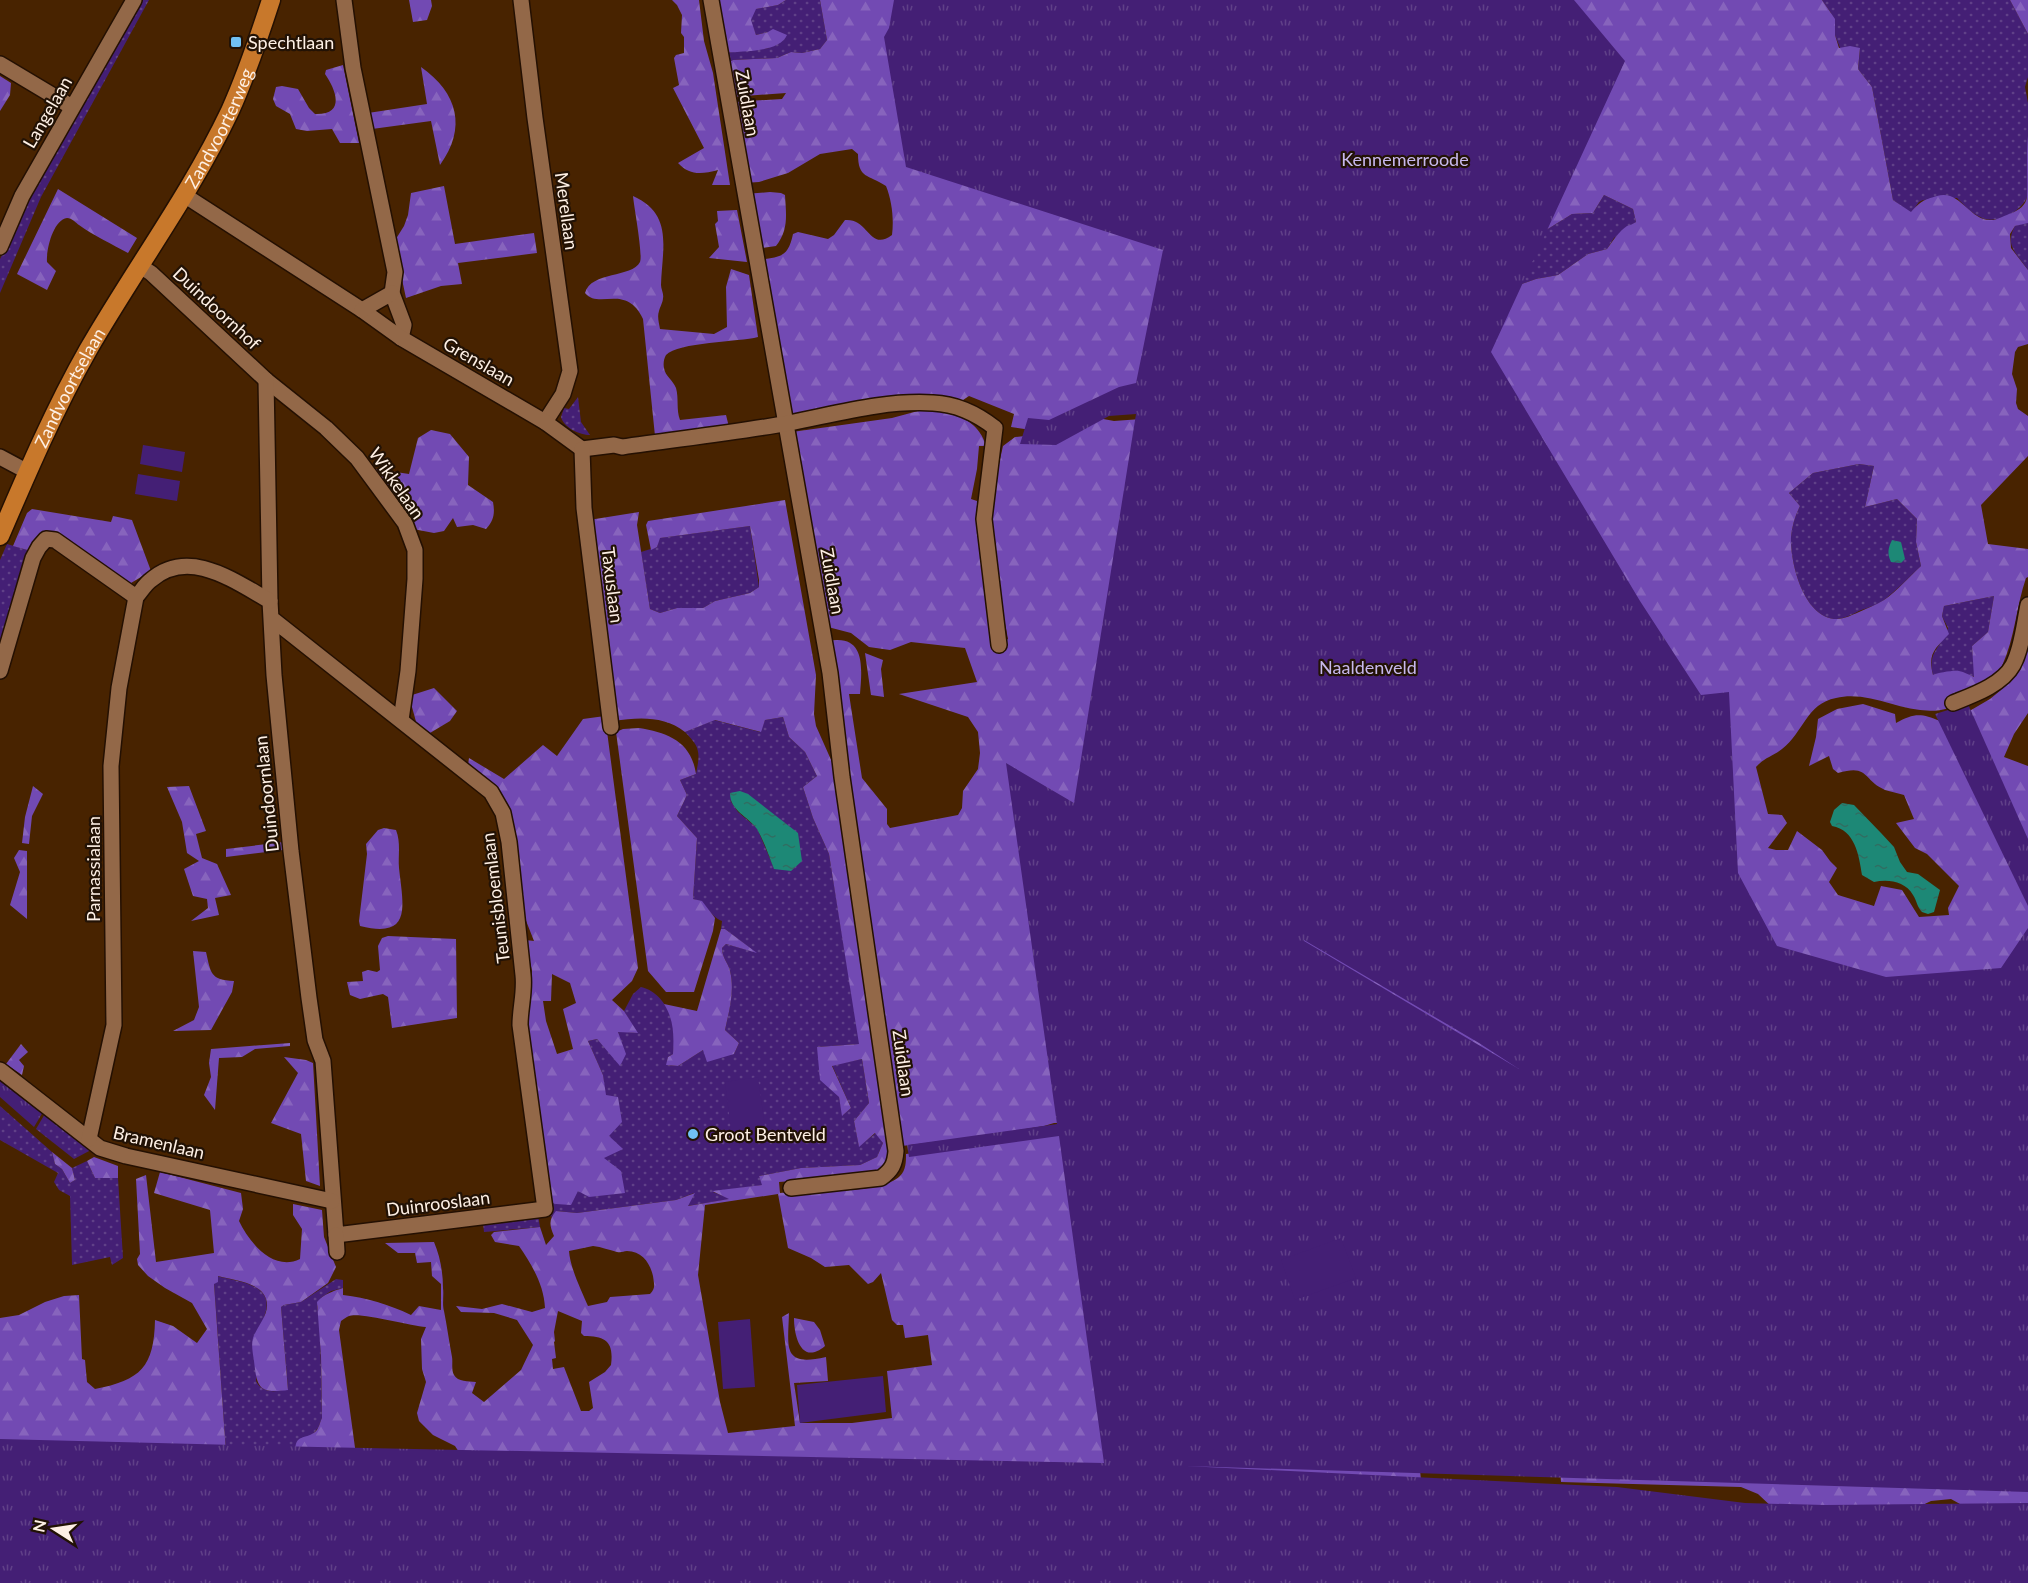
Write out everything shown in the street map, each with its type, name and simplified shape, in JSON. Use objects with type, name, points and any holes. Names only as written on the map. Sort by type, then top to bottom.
[{"type":"main road","name":"Zandvoorterweg","points":[[151,249],[184,195],[230,110],[271,0]]},
{"type":"main road","name":"Zandvoortselaan","points":[[0,536],[28,472],[88,351],[151,249]]},
{"type":"street","name":"Langelaan","points":[[0,247],[22,196],[134,0]]},
{"type":"street","points":[[344,0],[353,68],[395,272],[392,293],[404,325],[401,338]]},
{"type":"street","name":"Merellaan","points":[[521,0],[536,129],[570,371],[563,394],[545,422]]},
{"type":"street","name":"Zuidlaan","points":[[711,0],[830,673],[842,777],[896,1151],[891,1171],[881,1178],[791,1188]]},
{"type":"street","points":[[0,64],[72,107]]},
{"type":"street","name":"Grenslaan","points":[[184,195],[362,310],[401,338],[545,422],[582,449]]},
{"type":"street","name":"Duindoornhof","points":[[140,266],[151,273],[266,380]]},
{"type":"street","points":[[362,310],[392,293]]},
{"type":"street","name":"Duindoornlaan","points":[[266,380],[270,601],[274,675],[291,851],[314,1034],[323,1061],[332,1202]]},
{"type":"street","name":"Wikkelaan","points":[[266,380],[326,428],[357,458],[405,523],[415,550],[415,579],[408,671],[401,720]]},
{"type":"street","points":[[582,449],[614,445],[622,447],[786,423],[889,404],[935,403],[962,408],[978,414],[995,428],[984,519],[999,645]]},
{"type":"street","name":"Taxuslaan","points":[[582,449],[584,508],[611,727]]},
{"type":"street","points":[[0,457],[28,472]]},
{"type":"street","points":[[0,671],[33,558],[46,540],[55,540],[136,597],[151,580],[167,570],[179,566],[194,566],[221,574],[270,601]]},
{"type":"street","name":"Parnassialaan","points":[[89,1139],[114,1025],[111,766],[119,688],[136,597]]},
{"type":"street","points":[[1953,703],[1981,691],[2009,672],[2017,655],[2028,605]]},
{"type":"street","name":"Teunisbloemlaan","points":[[271,618],[491,792],[503,813],[509,842],[525,989],[521,1004],[520,1025],[545,1209]]},
{"type":"street","name":"Bramenlaan","points":[[0,1070],[100,1148],[126,1156],[332,1202]]},
{"type":"street","points":[[332,1202],[337,1252]]},
{"type":"street","name":"Duinrooslaan","points":[[336,1235],[545,1209]]},
{"type":"green space","points":[[139,0],[149,0],[41,197],[0,293],[0,259],[27,204]]},
{"type":"green space","points":[[409,0],[431,0],[432,6],[427,20],[413,22]]},
{"type":"green space","points":[[672,0],[699,0],[704,41],[713,73],[730,185],[712,185],[718,170],[696,173],[678,163],[704,148],[673,88],[679,85],[674,58],[684,53],[684,37],[681,33],[682,15]]},
{"type":"green space","points":[[719,0],[786,0],[778,5],[756,9],[751,20],[756,35],[773,29],[787,35],[783,41],[768,48],[724,53]]},
{"type":"green space","points":[[786,0],[820,0],[827,40],[820,49],[802,53],[791,52],[777,58],[733,60],[724,65],[724,53],[769,48],[768,32],[756,35],[750,20],[755,9],[778,5]]},
{"type":"green space","name":"Kennemerroode","points":[[820,0],[1822,0],[1835,19],[1835,35],[1839,48],[1850,46],[1860,48],[1858,69],[1872,87],[1893,200],[1911,212],[1925,200],[1945,195],[1952,197],[1983,219],[1995,220],[2017,210],[2024,205],[2027,197],[2028,136],[2028,223],[2015,226],[2010,234],[2011,248],[2028,270],[2028,344],[2018,347],[2015,352],[2012,374],[2017,389],[2018,409],[2028,416],[2028,456],[1981,505],[1988,544],[2028,549],[2028,577],[2002,666],[1990,679],[1959,702],[1949,708],[1935,711],[1907,708],[1864,697],[1850,696],[1826,701],[1812,712],[1796,735],[1782,749],[1756,767],[1768,814],[1782,815],[1787,823],[1768,848],[1788,850],[1797,831],[1822,850],[1837,868],[1829,882],[1838,895],[1874,906],[1881,886],[1902,890],[1919,917],[1949,915],[1948,908],[1959,886],[1927,854],[1915,848],[1896,823],[1914,819],[1904,795],[1885,790],[1865,774],[1856,770],[1838,773],[1833,769],[1829,756],[1809,766],[1818,719],[1837,709],[1863,704],[1895,714],[1896,723],[1918,715],[1940,721],[2028,875],[2028,965],[2003,988],[1785,970],[1135,406],[1031,430],[1011,427],[1014,414],[969,396],[963,400],[804,416],[789,415],[757,260],[782,255],[788,248],[793,234],[798,232],[828,239],[834,235],[845,220],[859,224],[878,240],[884,239],[892,235],[891,204],[886,186],[862,172],[858,154],[852,149],[820,154],[788,173],[759,182],[744,183],[732,102],[782,99],[786,93],[731,97],[724,65],[733,60],[777,58],[791,52],[802,53],[820,49],[827,40]],"holes":[[[1604,195],[1633,209],[1636,222],[1621,231],[1607,249],[1588,254],[1558,275],[1519,285],[1543,232],[1572,214],[1593,213]],[[1859,464],[1874,466],[1865,507],[1897,499],[1917,519],[1916,542],[1921,566],[1884,600],[1837,619],[1826,617],[1808,600],[1801,588],[1793,561],[1791,533],[1800,506],[1789,493],[1813,473]],[[1994,596],[1988,632],[1972,646],[1974,677],[1957,671],[1933,675],[1932,656],[1949,634],[1942,616],[1944,606]]]},
{"type":"green space","points":[[894,0],[1574,0],[1625,61],[1491,352],[1640,601],[1701,695],[1729,692],[1738,873],[1777,946],[1886,977],[2001,968],[2028,928],[2028,1492],[1186,1466],[1617,1487],[1745,1503],[1825,1505],[2028,1503],[2028,1583],[0,1583],[0,1439],[1104,1463],[1059,1136],[909,1157],[907,1145],[1057,1124],[1006,763],[1074,803],[1136,414],[1109,416],[1056,445],[1020,444],[1028,418],[1049,420],[1119,387],[1136,383],[1163,250],[906,167],[884,37],[889,28]],"holes":[[[1304,940],[1479,1043],[1519,1069]]]},
{"type":"green space","points":[[1822,0],[2010,0],[2028,34],[2028,77],[2025,87],[2028,103],[2028,194],[2021,206],[2008,215],[1994,220],[1980,217],[1957,198],[1923,200],[1911,213],[1893,200],[1872,87],[1858,69],[1860,49],[1840,48],[1831,13]]},
{"type":"green space","points":[[2010,0],[2028,0],[2028,34]]},
{"type":"green space","points":[[343,65],[359,143],[340,143],[332,129],[307,131],[296,129],[290,114],[276,106],[273,99],[276,87],[298,89],[315,114],[325,113],[335,106],[336,100],[325,74],[326,70]]},
{"type":"green space","points":[[421,67],[443,88],[455,112],[454,138],[440,165],[431,121],[372,129],[368,113],[427,104]]},
{"type":"green space","points":[[0,76],[11,83],[10,95],[0,111]]},
{"type":"green space","points":[[444,186],[455,244],[534,233],[537,253],[458,263],[462,284],[441,286],[406,298],[394,242],[408,215],[411,193]]},
{"type":"green space","points":[[58,189],[137,238],[128,253],[71,219],[62,220],[54,230],[49,243],[47,262],[56,271],[47,290],[17,274]]},
{"type":"green space","points":[[770,192],[785,195],[785,228],[776,246],[755,249],[745,194]]},
{"type":"green space","points":[[1604,195],[1633,209],[1636,222],[1614,238],[1607,249],[1588,254],[1558,275],[1519,285],[1543,232],[1572,214],[1593,213]]},
{"type":"green space","points":[[633,196],[655,212],[663,234],[661,285],[663,301],[658,316],[660,329],[714,334],[727,327],[726,287],[731,269],[749,275],[758,337],[683,347],[666,355],[664,361],[667,376],[676,388],[680,420],[726,415],[729,427],[655,436],[643,319],[629,302],[621,299],[591,298],[585,293],[595,281],[629,270],[640,262]]},
{"type":"green space","points":[[737,210],[747,262],[709,258],[719,247],[715,224],[718,221],[717,211]]},
{"type":"green space","points":[[2028,223],[2028,270],[2011,244],[2015,226]]},
{"type":"green space","points":[[578,397],[581,422],[590,435],[573,430],[565,424],[561,417],[564,408],[569,409]]},
{"type":"green space","name":"Naaldenveld","points":[[945,410],[976,427],[986,446],[979,446],[971,499],[977,501],[983,562],[997,644],[1008,639],[988,513],[1003,446],[1015,437],[1098,418],[1114,421],[1141,419],[1781,980],[2028,983],[2028,1099],[1054,1123],[982,1136],[902,1146],[829,641],[841,640],[850,643],[859,655],[860,694],[849,694],[862,778],[887,809],[887,824],[890,828],[958,815],[962,808],[963,791],[978,769],[980,753],[978,732],[968,717],[899,694],[977,682],[965,648],[911,642],[890,650],[869,647],[851,633],[828,627],[792,432],[892,418],[918,411]]},
{"type":"green space","points":[[431,430],[450,434],[469,457],[468,485],[493,502],[493,517],[486,529],[473,525],[457,527],[453,518],[444,531],[434,533],[413,529],[369,468],[409,474],[418,438]]},
{"type":"green space","points":[[143,445],[185,452],[182,472],[140,464]]},
{"type":"green space","points":[[1859,464],[1874,466],[1865,507],[1897,499],[1917,519],[1916,542],[1921,566],[1881,602],[1837,619],[1826,617],[1816,610],[1801,588],[1791,548],[1794,521],[1800,506],[1789,493],[1813,473]]},
{"type":"green space","points":[[138,474],[180,481],[177,501],[135,494]]},
{"type":"green space","points":[[785,500],[816,675],[814,714],[816,726],[832,762],[890,1163],[878,1174],[779,1182],[780,1193],[861,1189],[877,1186],[890,1182],[902,1174],[905,1169],[906,1154],[1059,1132],[2028,1313],[2028,1514],[1969,1509],[1951,1499],[1931,1501],[1912,1510],[1774,1509],[1758,1494],[1741,1487],[1561,1482],[1558,1435],[1420,1470],[1421,1480],[472,1472],[455,1446],[433,1435],[419,1421],[417,1413],[426,1382],[422,1369],[421,1339],[426,1327],[355,1315],[348,1316],[341,1321],[339,1330],[356,1455],[1187,1583],[0,1583],[0,1318],[19,1315],[45,1302],[64,1296],[79,1295],[82,1359],[85,1360],[87,1382],[95,1389],[124,1381],[142,1369],[152,1349],[155,1320],[173,1326],[197,1343],[207,1329],[192,1303],[165,1288],[148,1276],[138,1265],[137,1259],[140,1254],[136,1179],[146,1175],[156,1262],[214,1253],[210,1210],[154,1193],[160,1172],[241,1193],[243,1209],[239,1221],[243,1229],[263,1253],[280,1262],[300,1259],[302,1229],[293,1215],[293,1204],[322,1210],[324,1237],[336,1267],[328,1283],[301,1302],[281,1307],[288,1390],[265,1390],[256,1377],[252,1344],[267,1309],[263,1293],[252,1285],[218,1276],[218,1282],[214,1284],[226,1452],[295,1453],[295,1446],[299,1439],[316,1431],[322,1418],[317,1302],[320,1299],[343,1288],[343,1295],[377,1302],[411,1315],[419,1306],[441,1310],[441,1284],[432,1276],[431,1262],[417,1263],[415,1253],[398,1253],[385,1243],[434,1242],[442,1270],[443,1308],[453,1373],[461,1380],[476,1382],[472,1393],[484,1402],[521,1370],[533,1345],[517,1320],[494,1313],[461,1312],[456,1306],[482,1309],[502,1304],[532,1312],[545,1308],[536,1276],[519,1246],[495,1242],[491,1235],[494,1232],[540,1227],[546,1245],[554,1236],[550,1222],[556,1211],[577,1213],[676,1200],[695,1193],[688,1206],[729,1199],[712,1191],[762,1185],[759,1176],[801,1168],[860,1165],[877,1157],[883,1143],[875,1133],[859,1147],[854,1121],[869,1103],[862,1059],[832,1066],[851,1108],[842,1116],[839,1097],[820,1080],[817,1047],[859,1044],[829,854],[813,818],[803,787],[817,776],[805,752],[789,737],[783,717],[765,720],[761,732],[715,720],[685,732],[660,720],[614,721],[589,520],[639,512],[637,525],[650,609],[660,613],[677,608],[703,608],[715,601],[750,593],[759,587],[750,526],[660,538],[657,547],[651,550],[646,525],[648,521]],"holes":[[[778,1194],[788,1248],[825,1267],[849,1265],[868,1284],[881,1273],[892,1320],[897,1325],[903,1325],[905,1338],[928,1335],[932,1365],[887,1371],[892,1418],[852,1423],[800,1423],[794,1383],[828,1381],[826,1357],[812,1359],[795,1357],[789,1345],[789,1313],[782,1317],[795,1426],[728,1433],[720,1402],[698,1275],[705,1205]],[[593,1246],[641,1255],[652,1271],[654,1286],[652,1292],[610,1297],[607,1302],[588,1306],[574,1271],[569,1251]],[[558,1311],[582,1321],[581,1333],[584,1336],[598,1337],[610,1346],[611,1365],[605,1372],[589,1382],[593,1408],[589,1411],[581,1411],[564,1367],[553,1369],[552,1359],[556,1358],[554,1332]]]},
{"type":"green space","points":[[32,509],[111,522],[113,516],[132,520],[151,571],[126,586],[57,534],[31,551],[13,546],[27,513]]},
{"type":"green space","points":[[750,526],[759,587],[750,593],[715,601],[703,608],[677,608],[660,613],[650,609],[641,552],[657,547],[659,538]]},
{"type":"green space","points":[[7,544],[31,551],[0,656],[0,560]]},
{"type":"green space","points":[[1994,596],[1988,632],[1972,646],[1975,677],[1957,671],[1933,675],[1932,660],[1948,628],[1942,616],[1944,606]]},
{"type":"green space","points":[[2028,630],[2028,713],[2014,734],[2004,757],[2028,766],[2028,850],[1966,713],[2001,690]]},
{"type":"green space","points":[[865,653],[883,660],[881,669],[884,697],[871,695]]},
{"type":"green space","points":[[434,688],[457,711],[450,721],[425,736],[418,729],[409,696]]},
{"type":"green space","points":[[1968,704],[2028,839],[2028,906],[1935,714]]},
{"type":"green space","points":[[605,716],[638,968],[632,981],[612,1000],[624,1011],[638,1033],[618,1032],[626,1054],[620,1066],[597,1039],[588,1041],[603,1075],[606,1095],[618,1097],[622,1122],[609,1136],[623,1149],[604,1158],[621,1171],[625,1193],[589,1197],[578,1191],[571,1205],[547,1201],[528,1034],[532,971],[525,940],[534,941],[521,908],[513,841],[468,765],[469,758],[504,779],[543,745],[557,756],[583,719]],"holes":[[[552,974],[570,983],[576,1003],[563,1009],[573,1049],[557,1054],[546,1021],[543,1001],[551,1001]]]},
{"type":"green space","points":[[783,717],[789,737],[805,752],[817,776],[803,787],[813,818],[829,854],[860,1044],[817,1047],[839,1097],[843,1115],[851,1108],[832,1065],[862,1059],[869,1103],[854,1121],[859,1146],[876,1133],[883,1143],[877,1157],[860,1165],[801,1168],[759,1176],[763,1185],[713,1192],[731,1199],[687,1206],[694,1193],[676,1200],[577,1213],[557,1211],[551,1217],[547,1201],[578,1190],[603,1157],[608,1136],[603,1075],[588,1041],[597,1039],[621,1065],[618,1031],[637,1033],[624,1011],[633,994],[641,987],[648,989],[664,1003],[668,1010],[673,1023],[674,1039],[673,1054],[668,1057],[667,1065],[678,1066],[703,1050],[734,1054],[739,1043],[725,1030],[732,986],[730,971],[722,948],[726,944],[755,952],[725,929],[721,929],[722,921],[702,903],[693,899],[697,838],[677,816],[687,795],[680,780],[696,774],[698,761],[697,747],[685,732],[714,720],[760,732],[765,720]],"holes":[[[730,800],[802,861],[774,868],[757,828],[738,812]]]},
{"type":"green space","points":[[639,728],[676,740],[689,754],[696,774],[680,780],[687,795],[677,816],[697,838],[693,899],[702,901],[715,918],[694,992],[666,992],[648,971],[616,732]]},
{"type":"green space","points":[[33,786],[43,794],[32,816],[29,844],[22,843],[25,817]]},
{"type":"green space","points":[[189,786],[206,831],[196,834],[202,858],[217,864],[231,895],[215,898],[219,915],[191,921],[208,908],[207,899],[193,896],[184,869],[199,861],[187,853],[182,822],[167,787]]},
{"type":"green space","points":[[384,828],[396,830],[398,835],[402,906],[401,916],[397,923],[389,928],[377,929],[360,926],[359,921],[367,854],[366,844],[378,830]]},
{"type":"green space","points":[[284,842],[283,850],[226,857],[226,849]]},
{"type":"green space","points":[[19,850],[27,851],[27,919],[10,905],[20,872],[14,858]]},
{"type":"green space","points":[[721,929],[725,929],[757,953],[726,944],[722,948],[730,971],[732,986],[725,1030],[739,1043],[734,1054],[707,1062],[703,1050],[678,1066],[666,1065],[668,1057],[673,1054],[673,1034],[672,1022],[664,1004],[697,1011]]},
{"type":"green space","points":[[388,936],[456,939],[457,1018],[392,1028],[388,997],[383,994],[360,999],[350,995],[347,982],[363,981],[362,972],[380,970],[378,946],[382,938]]},
{"type":"green space","points":[[193,951],[206,952],[211,970],[216,977],[234,981],[232,992],[211,1030],[173,1031],[194,1020],[199,1007]]},
{"type":"green space","points":[[290,1043],[290,1046],[255,1049],[242,1057],[219,1058],[215,1110],[204,1095],[211,1077],[209,1063],[211,1049]]},
{"type":"green space","points":[[21,1044],[28,1052],[19,1060],[24,1066],[22,1075],[6,1064]]},
{"type":"green space","points":[[284,1057],[313,1063],[320,1186],[306,1181],[301,1134],[271,1123],[298,1073]]},
{"type":"green space","points":[[0,1077],[43,1112],[34,1127],[0,1097]]},
{"type":"green space","points":[[758,1077],[767,1142],[733,1146],[725,1082]]},
{"type":"green space","points":[[0,1106],[52,1152],[55,1164],[62,1169],[70,1183],[75,1180],[72,1168],[87,1161],[95,1178],[118,1178],[123,1258],[112,1265],[110,1257],[72,1265],[70,1196],[59,1190],[54,1182],[58,1173],[0,1140]]},
{"type":"green space","points":[[46,1112],[91,1150],[74,1159],[36,1129]]},
{"type":"green space","points":[[52,1152],[72,1168],[75,1180],[70,1183],[62,1169],[55,1164]]},
{"type":"green space","points":[[94,1157],[118,1166],[118,1178],[95,1178],[87,1161]]},
{"type":"green space","points":[[538,1215],[540,1227],[484,1232],[483,1223]]},
{"type":"green space","points":[[1341,1238],[1356,1278],[1295,1300],[1281,1260]]},
{"type":"green space","points":[[217,1276],[254,1286],[265,1298],[267,1306],[256,1381],[262,1388],[274,1391],[288,1389],[281,1307],[301,1302],[336,1279],[343,1280],[343,1288],[331,1291],[322,1297],[317,1306],[320,1323],[322,1418],[318,1428],[295,1454],[226,1452],[214,1283]]},
{"type":"green space","points":[[794,1318],[814,1322],[820,1330],[825,1346],[810,1353],[805,1351],[797,1340]]},
{"type":"green space","points":[[750,1319],[755,1387],[723,1389],[718,1322]]},
{"type":"green space","points":[[883,1376],[886,1412],[800,1423],[797,1385]]},
{"type":"water","points":[[1892,540],[1901,542],[1905,559],[1901,563],[1891,562],[1889,551]]},
{"type":"water","points":[[740,791],[748,794],[798,833],[802,861],[791,871],[774,869],[757,829],[733,804],[730,793]]},
{"type":"water","points":[[1842,803],[1854,805],[1881,833],[1894,847],[1907,872],[1918,874],[1940,890],[1934,912],[1928,914],[1922,912],[1910,890],[1901,884],[1890,881],[1874,882],[1862,875],[1851,838],[1840,828],[1832,826],[1830,822],[1834,810]]},
{"type":"place","name":"Spechtlaan","points":[[236,42]]},
{"type":"place","name":"Groot Bentveld","points":[[693,1134]]}]
